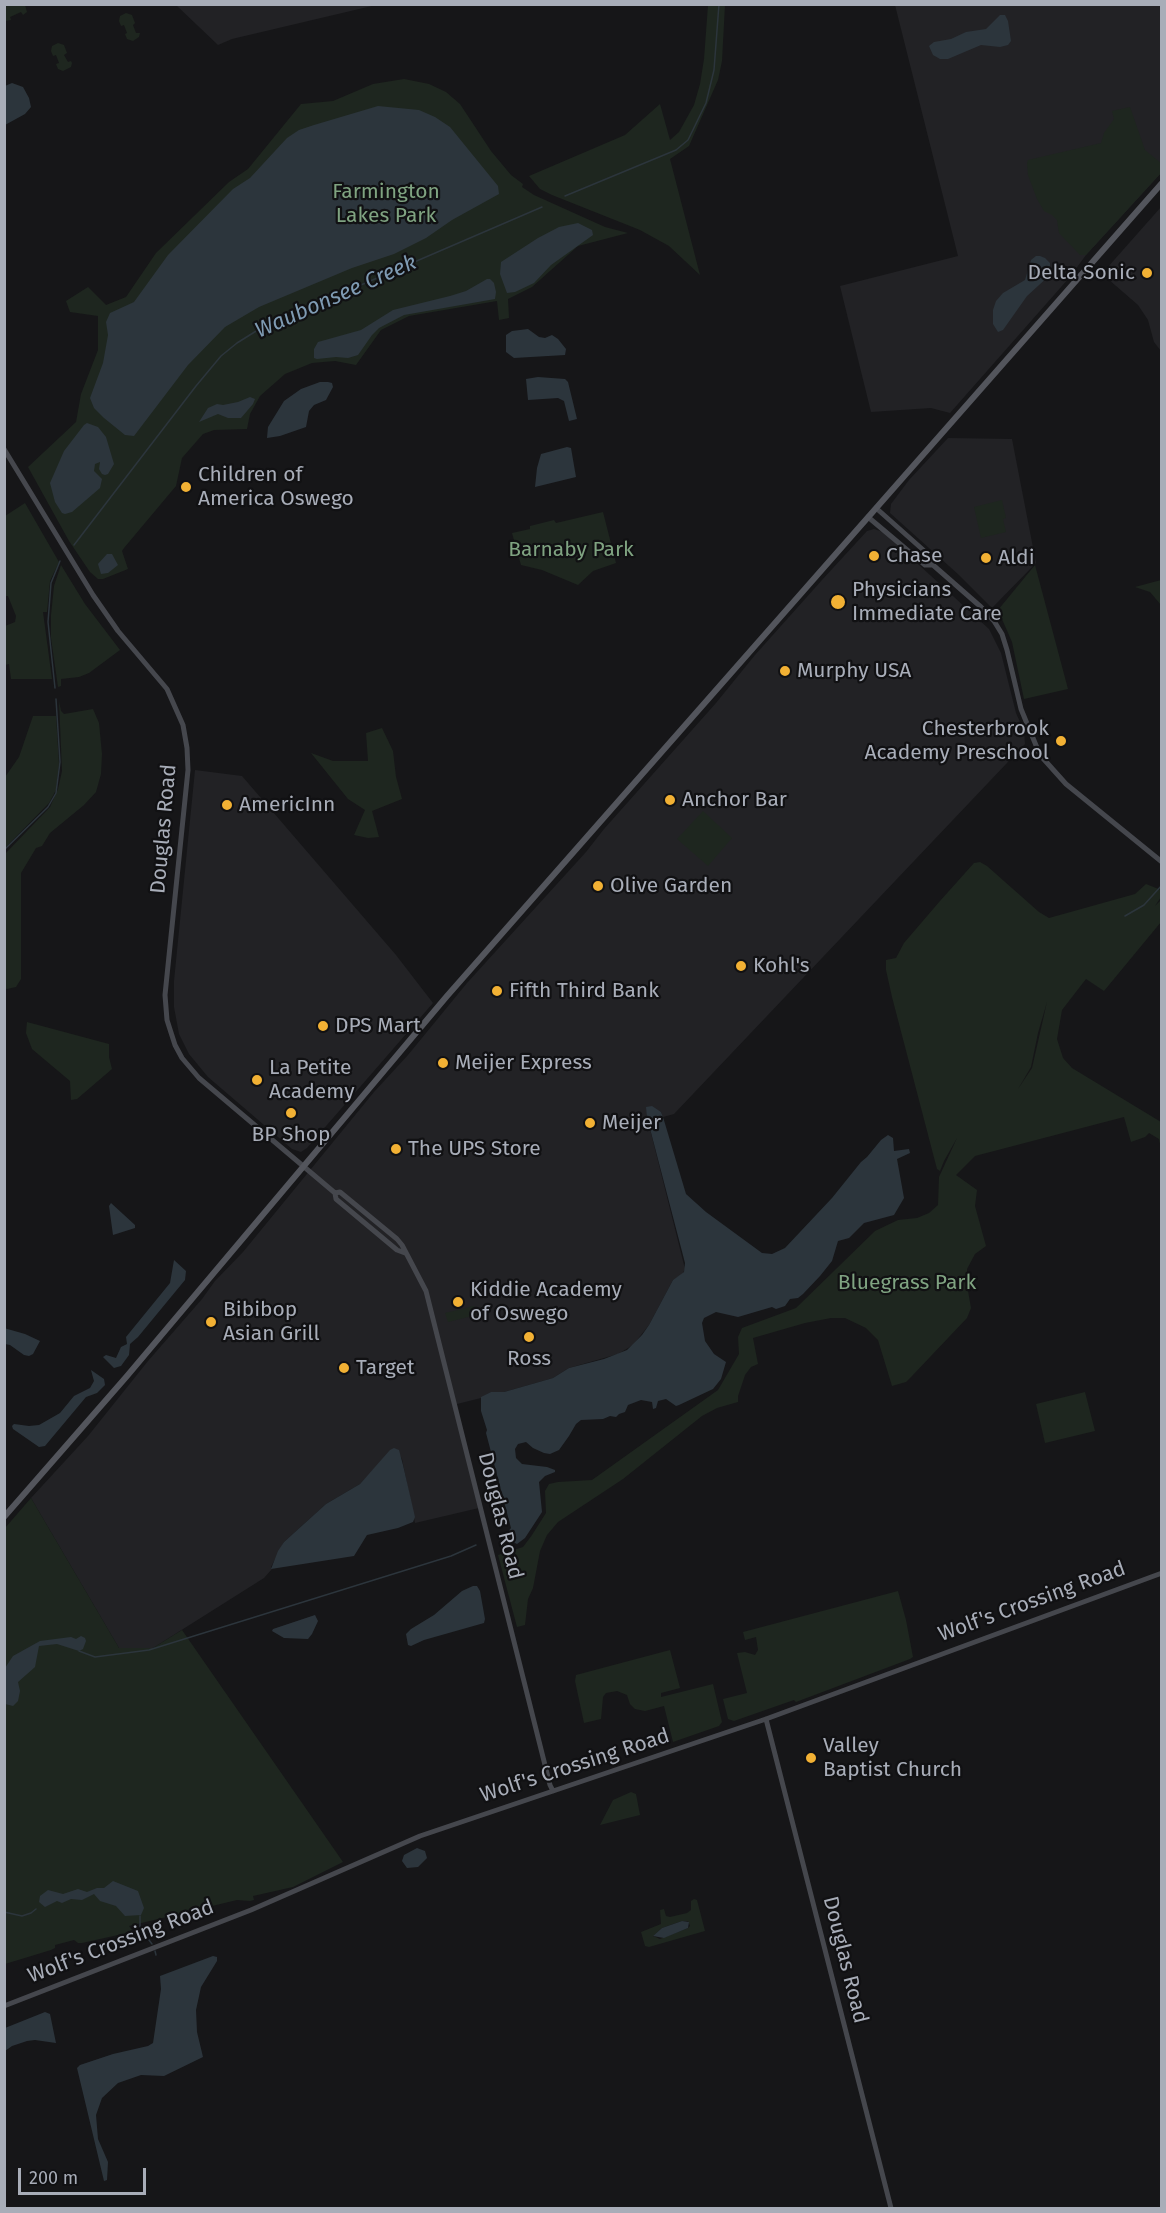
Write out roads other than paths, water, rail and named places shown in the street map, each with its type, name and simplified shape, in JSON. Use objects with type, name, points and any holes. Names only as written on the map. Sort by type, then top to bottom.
[{"type":"main road","points":[[4,1517],[128,1376],[439,1005],[1161,183]]},
{"type":"street","name":"Douglas Road","points":[[4,449],[111,621],[167,689],[183,724],[188,770],[165,995],[167,1020],[182,1058],[199,1078],[335,1193],[336,1199],[397,1250],[405,1253],[429,1299],[553,1791]]},
{"type":"street","points":[[876,508],[930,556],[933,565],[994,621],[1002,634],[1021,709],[1040,755],[1066,784],[1161,862]]},
{"type":"street","points":[[868,517],[925,565],[933,565]]},
{"type":"street","name":"Wolf's Crossing Road","points":[[4,2006],[251,1910],[414,1838],[766,1719],[1161,1573]]},
{"type":"street","name":"Douglas Road","points":[[766,1719],[891,2208]]},
{"type":"waterway","name":"Waubonsee Creek","points":[[565,196],[676,150],[688,140],[706,103],[714,70],[719,4]]},
{"type":"waterway","name":"Waubonsee Creek","points":[[74,545],[196,386],[221,356],[237,343],[261,328],[542,207]]},
{"type":"waterway","name":"Waubonsee Creek","points":[[55,688],[48,622],[51,583],[60,561]]},
{"type":"waterway","name":"Waubonsee Creek","points":[[4,850],[48,807],[56,793],[60,762],[56,699]]},
{"type":"waterway","points":[[1125,916],[1144,905],[1162,885]]},
{"type":"waterway","points":[[79,1651],[95,1657],[149,1650],[451,1556],[476,1545]]},
{"type":"waterway","points":[[4,1912],[22,1916],[36,1909]]},
{"type":"waterway","points":[[140,1916],[140,1928],[152,1944]]},
{"type":"waterway","points":[[155,1951],[156,1955]]},
{"type":"place","name":"Delta Sonic","points":[[1147,273]]},
{"type":"place","name":"Children of America Oswego","points":[[186,487]]},
{"type":"place","name":"Chase","points":[[874,556]]},
{"type":"place","name":"Aldi","points":[[986,558]]},
{"type":"place","name":"Physicians Immediate Care","points":[[838,602]]},
{"type":"place","name":"Murphy USA","points":[[785,671]]},
{"type":"place","name":"Chesterbrook Academy Preschool","points":[[1061,741]]},
{"type":"place","name":"Anchor Bar","points":[[670,800]]},
{"type":"place","name":"AmericInn","points":[[227,805]]},
{"type":"place","name":"Olive Garden","points":[[598,886]]},
{"type":"place","name":"Kohl's","points":[[741,966]]},
{"type":"place","name":"Fifth Third Bank","points":[[497,991]]},
{"type":"place","name":"DPS Mart","points":[[323,1026]]},
{"type":"place","name":"Meijer Express","points":[[443,1063]]},
{"type":"place","name":"La Petite Academy","points":[[257,1080]]},
{"type":"place","name":"BP Shop","points":[[291,1113]]},
{"type":"place","name":"Meijer","points":[[590,1123]]},
{"type":"place","name":"The UPS Store","points":[[396,1149]]},
{"type":"place","name":"Kiddie Academy of Oswego","points":[[458,1302]]},
{"type":"place","name":"Bibibop Asian Grill","points":[[211,1322]]},
{"type":"place","name":"Ross","points":[[529,1337]]},
{"type":"place","name":"Target","points":[[344,1368]]},
{"type":"place","name":"Valley Baptist Church","points":[[811,1758]]},
{"type":"park label","name":"Farmington Lakes Park","points":[[386,204]]},
{"type":"park label","name":"Barnaby Park","points":[[571,550]]},
{"type":"park label","name":"Bluegrass Park","points":[[907,1283]]}]
